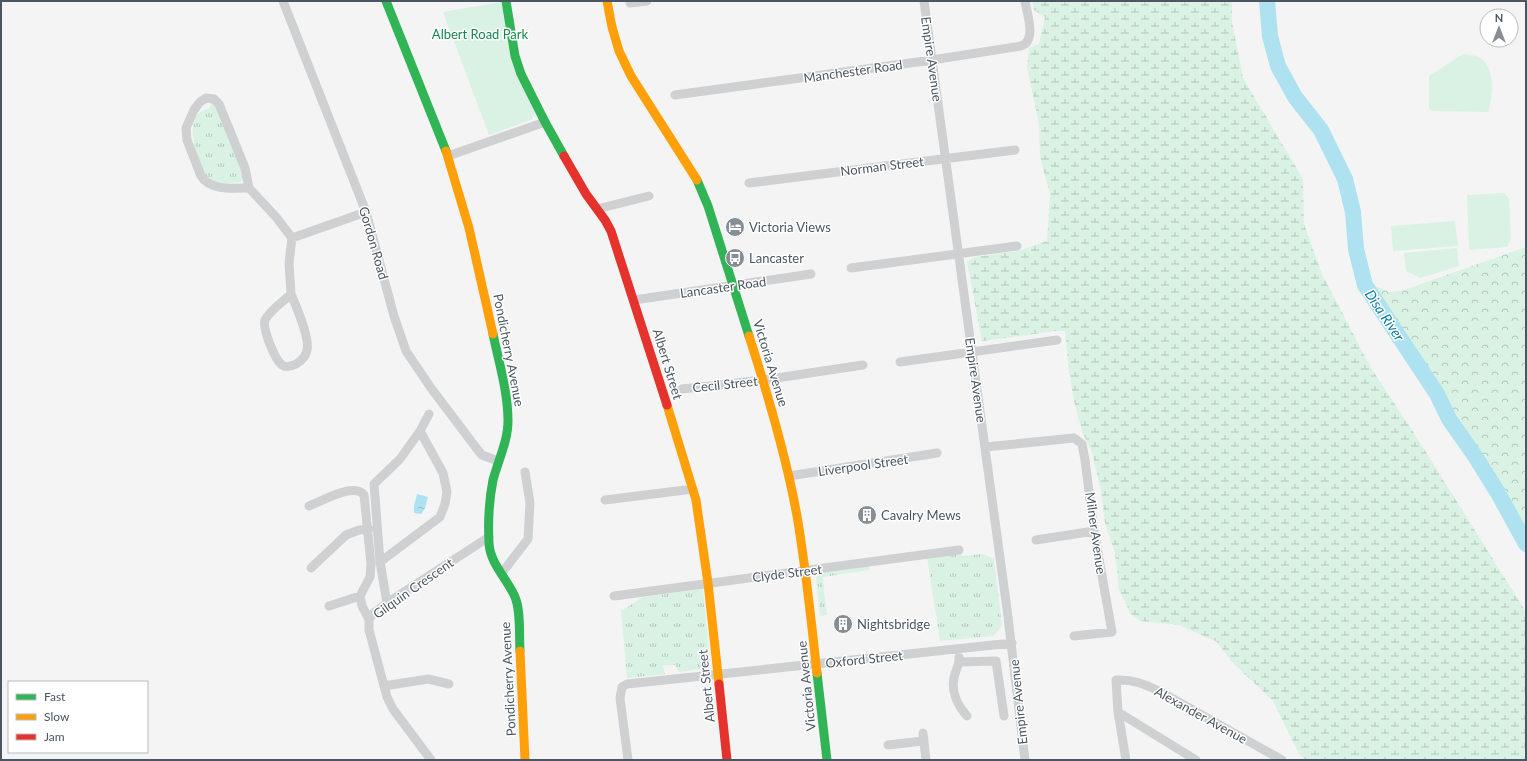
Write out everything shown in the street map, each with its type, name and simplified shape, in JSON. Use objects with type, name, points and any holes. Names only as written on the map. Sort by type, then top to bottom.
[{"type":"street","name":"Gordon Road","points":[[283,1],[366,212],[394,316],[406,350],[431,388],[477,449],[482,455],[498,461]]},
{"type":"street","name":"Pondicherry Avenue","points":[[386,1],[448,156],[469,228],[483,285],[504,392],[508,421],[490,503],[489,537],[494,563],[516,598],[518,612],[525,760]]},
{"type":"street","name":"Albert Street","points":[[506,1],[516,61],[545,122],[586,194],[611,231],[693,489],[700,524],[708,583],[727,760]]},
{"type":"street","name":"Victoria Avenue","points":[[607,1],[619,51],[631,76],[696,177],[708,206],[763,380],[789,476],[806,571],[827,760]]},
{"type":"street","points":[[630,3],[647,1]]},
{"type":"street","name":"Empire Avenue","points":[[924,1],[1012,643],[1024,760]]},
{"type":"street","name":"Manchester Road","points":[[675,95],[932,60],[1021,46],[1028,41],[1029,29],[1025,1]]},
{"type":"street","points":[[249,188],[213,185],[204,181],[201,176],[187,140],[186,128],[194,110],[200,102],[206,98],[214,99],[219,104],[245,168],[249,188],[276,217],[292,238],[289,263],[291,294],[300,315],[307,346],[305,355],[301,361],[292,366],[287,366],[280,364],[267,337],[264,324],[265,320],[270,314],[291,294]]},
{"type":"street","points":[[448,156],[545,122]]},
{"type":"street","name":"Norman Street","points":[[749,183],[1015,150]]},
{"type":"street","points":[[596,209],[649,196]]},
{"type":"street","points":[[292,238],[366,212]]},
{"type":"street","points":[[851,268],[1017,246]]},
{"type":"street","name":"Lancaster Road","points":[[634,300],[811,274]]},
{"type":"street","points":[[900,362],[1057,340]]},
{"type":"street","name":"Cecil Street","points":[[682,389],[763,380],[863,365]]},
{"type":"street","points":[[387,603],[380,562],[374,484],[396,464],[420,431],[429,414]]},
{"type":"street","points":[[380,562],[440,516],[445,504],[447,492],[443,473],[420,431]]},
{"type":"street","name":"Milner Avenue","points":[[985,447],[1074,438],[1080,442],[1083,448],[1094,531],[1112,632],[1074,636]]},
{"type":"street","name":"Liverpool Street","points":[[789,476],[937,454]]},
{"type":"street","points":[[501,574],[528,539],[530,503],[525,472]]},
{"type":"street","points":[[605,500],[693,489]]},
{"type":"street","points":[[309,506],[348,490],[360,491],[363,493],[365,499],[371,572],[360,596],[362,606],[369,619]]},
{"type":"street","points":[[311,568],[346,535],[359,530],[368,529]]},
{"type":"street","points":[[1036,540],[1094,531]]},
{"type":"street","name":"Gilquin Crescent","points":[[431,760],[393,708],[387,697],[369,630],[369,619],[375,612],[387,603],[489,537]]},
{"type":"street","name":"Clyde Street","points":[[614,596],[959,550]]},
{"type":"street","points":[[329,606],[360,596]]},
{"type":"street","name":"Oxford Street","points":[[628,760],[620,698],[622,687],[630,683],[958,650],[1012,643]]},
{"type":"street","points":[[958,650],[960,662],[954,677],[956,702],[967,716]]},
{"type":"street","points":[[960,662],[996,661],[1004,716]]},
{"type":"street","points":[[384,686],[428,678],[449,684]]},
{"type":"street","name":"Alexander Avenue","points":[[1118,712],[1116,680],[1134,680],[1150,686],[1282,760]]},
{"type":"street","points":[[1118,712],[1126,760]]},
{"type":"street","points":[[1118,712],[1196,760]]},
{"type":"street","points":[[888,745],[923,737],[926,760]]},
{"type":"green space","points":[[1032,1],[1232,1],[1232,22],[1243,78],[1303,179],[1304,224],[1322,274],[1371,368],[1412,430],[1526,612],[1526,760],[1306,760],[1299,754],[1273,701],[1232,662],[1217,642],[1179,625],[1140,621],[1130,613],[1119,589],[1115,553],[1105,523],[1101,491],[1092,452],[1083,434],[1074,401],[1065,331],[982,341],[967,262],[975,257],[1018,251],[1047,241],[1050,194],[1040,157],[1039,124],[1027,67],[1029,48],[1039,44],[1045,17],[1034,10]]},
{"type":"green space","name":"Albert Road Park","points":[[501,2],[535,113],[531,120],[489,135],[443,12]]},
{"type":"green space","points":[[1463,54],[1479,57],[1488,68],[1491,75],[1492,90],[1488,112],[1433,111],[1429,109],[1429,76]]},
{"type":"green space","points":[[210,102],[216,106],[243,172],[244,178],[240,182],[223,184],[206,179],[203,171],[193,139],[193,128],[195,119],[200,112],[210,108]]},
{"type":"green space","points":[[1504,193],[1509,199],[1511,239],[1507,247],[1469,250],[1467,195]]},
{"type":"green space","points":[[1455,221],[1458,246],[1393,251],[1391,226]]},
{"type":"green space","points":[[1526,247],[1526,544],[1498,493],[1475,456],[1449,419],[1437,394],[1365,285],[1378,287],[1389,292],[1401,291]]},
{"type":"green space","points":[[1457,248],[1459,266],[1420,278],[1406,271],[1404,253]]},
{"type":"green space","points":[[961,554],[963,556],[983,554],[994,559],[1002,626],[993,636],[940,641],[927,557]]},
{"type":"green space","points":[[869,566],[869,570],[823,577],[827,615],[820,616],[816,578],[820,573]]},
{"type":"green space","points":[[703,589],[710,663],[705,668],[679,672],[675,665],[663,665],[665,674],[627,678],[621,611],[643,597]]},
{"type":"water","points":[[417,494],[428,497],[425,508],[421,514],[414,513]]},
{"type":"waterway","name":"Disa River","points":[[1267,1],[1270,36],[1278,66],[1295,97],[1321,130],[1345,179],[1353,212],[1356,249],[1365,285],[1437,394],[1449,419],[1475,456],[1498,493],[1526,544]]},
{"type":"traffic: fast","points":[[386,1],[446,151]]},
{"type":"traffic: fast","points":[[506,1],[515,56],[521,74],[564,156]]},
{"type":"traffic: fast","points":[[697,180],[708,206],[749,336]]},
{"type":"traffic: fast","points":[[493,334],[505,388],[508,410],[508,428],[505,443],[493,480],[489,512],[489,543],[492,558],[512,590],[517,603],[520,651]]},
{"type":"traffic: fast","points":[[817,673],[827,760]]},
{"type":"traffic: slow","points":[[607,1],[612,27],[619,51],[631,76],[697,180]]},
{"type":"traffic: slow","points":[[446,151],[469,228],[493,334]]},
{"type":"traffic: slow","points":[[749,336],[776,425],[793,493],[803,555],[817,673]]},
{"type":"traffic: slow","points":[[667,405],[696,500],[708,583],[719,684]]},
{"type":"traffic: slow","points":[[520,651],[525,760]]},
{"type":"traffic: jam","points":[[564,156],[586,194],[611,231],[667,405]]},
{"type":"traffic: jam","points":[[719,684],[727,760]]},
{"type":"place","name":"Victoria Views","points":[[735,227]]},
{"type":"place","name":"Lancaster","points":[[735,258]]},
{"type":"place","name":"Cavalry Mews","points":[[867,515]]},
{"type":"place","name":"Nightsbridge","points":[[843,624]]}]
